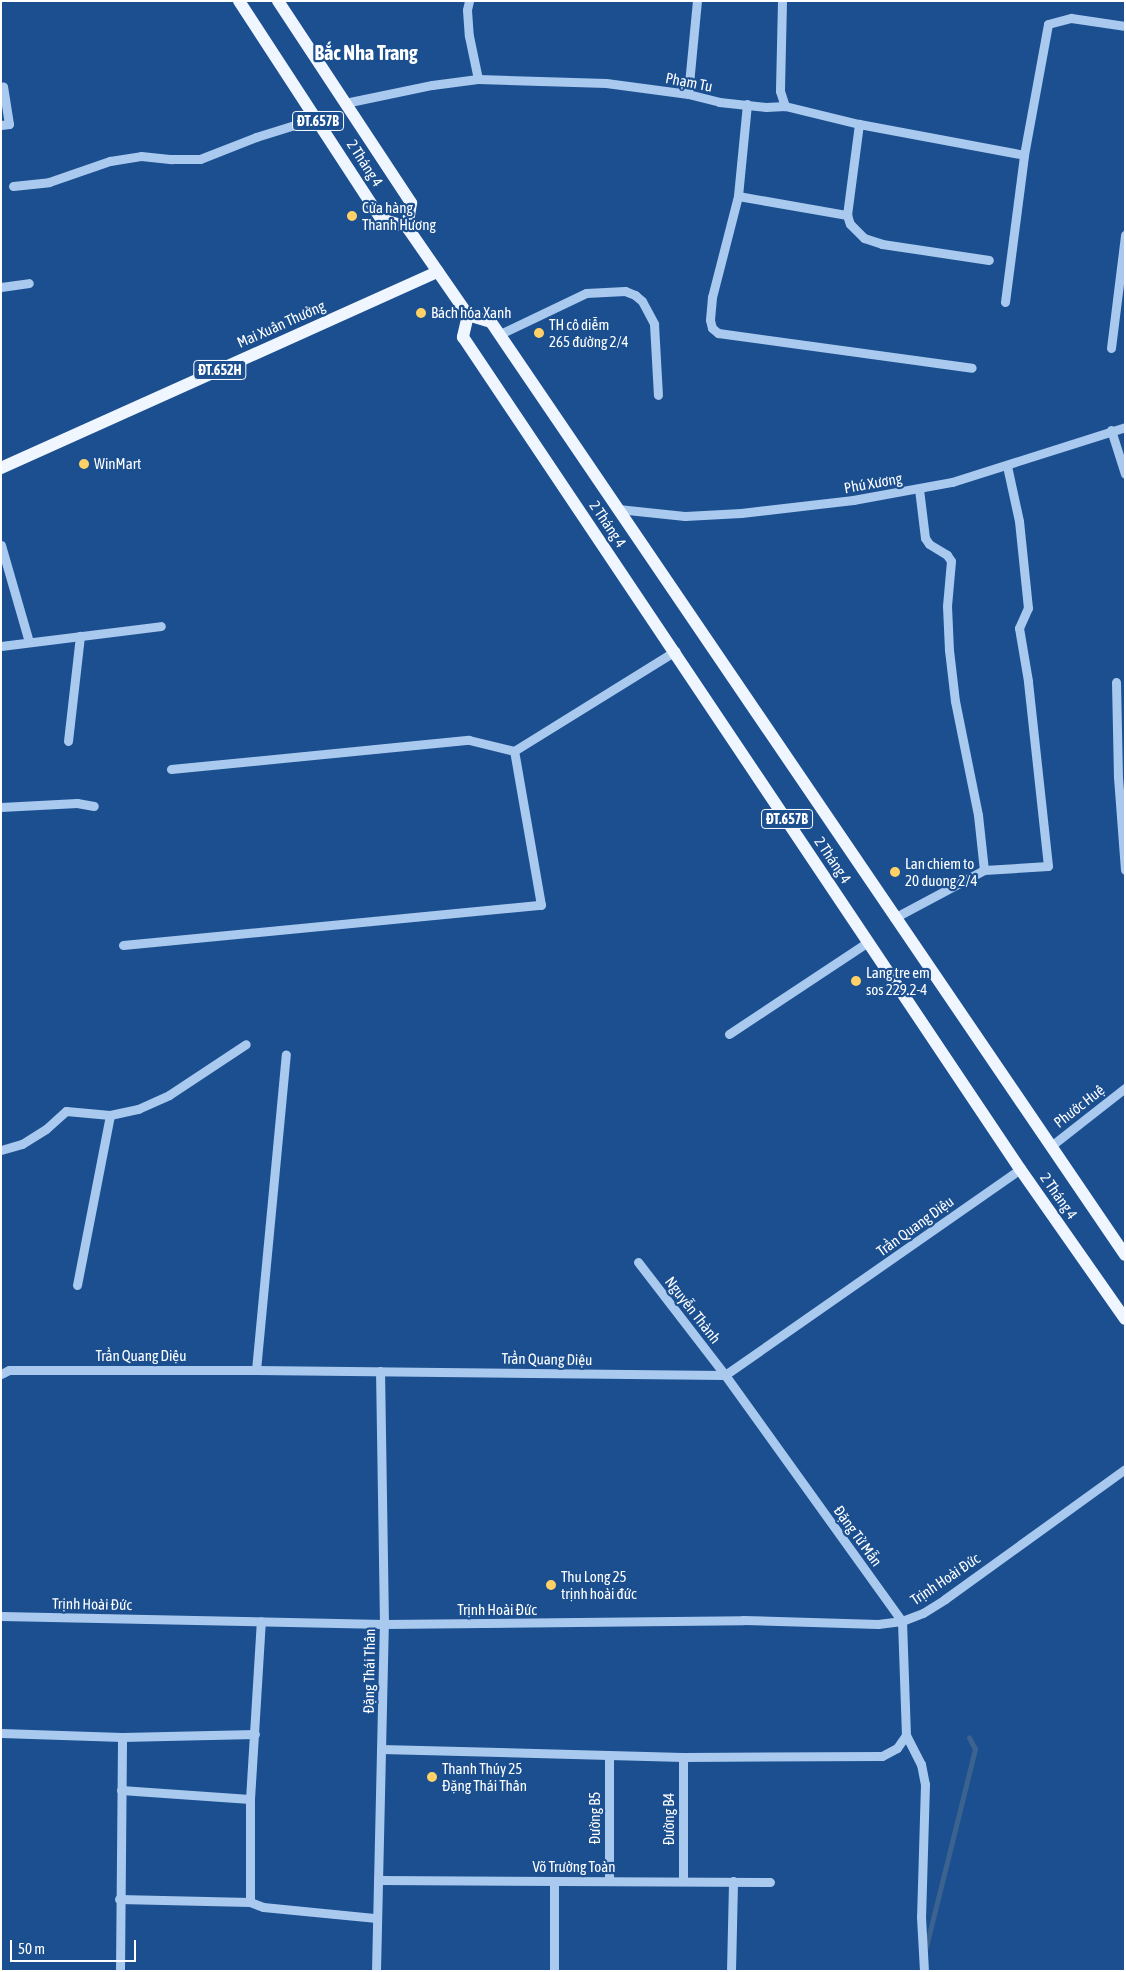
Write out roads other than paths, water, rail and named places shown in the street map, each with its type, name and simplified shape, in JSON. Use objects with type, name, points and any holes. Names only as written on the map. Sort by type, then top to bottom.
[{"type":"main road","name":"2 Tháng 4","points":[[239,1],[381,219],[407,227],[411,203],[278,1]]},
{"type":"main road","points":[[407,227],[468,315]]},
{"type":"main road","name":"Mai Xuân Thưởng","points":[[1,468],[438,272]]},
{"type":"main road","name":"2 Tháng 4","points":[[1125,1255],[894,918],[500,334],[491,322],[468,315],[463,337],[1020,1169],[1125,1319]]},
{"type":"street","points":[[470,1],[466,10],[478,79]]},
{"type":"street","points":[[688,94],[697,1]]},
{"type":"street","points":[[782,1],[780,90],[785,106]]},
{"type":"street","points":[[1005,302],[1024,154],[1048,24],[1071,18],[1125,26]]},
{"type":"street","name":"Phạm Tu","points":[[346,104],[432,85],[478,79],[606,84],[688,94],[719,102],[785,106],[859,124],[1024,154]]},
{"type":"street","points":[[1,125],[10,124],[3,86]]},
{"type":"street","points":[[747,104],[738,196],[712,297],[710,320],[712,328],[718,333],[972,368]]},
{"type":"street","points":[[13,186],[48,182],[110,161],[141,156],[172,159],[210,156],[256,137],[317,118]]},
{"type":"street","points":[[859,124],[847,216],[850,224],[864,238],[882,244],[989,260]]},
{"type":"street","points":[[738,196],[847,216]]},
{"type":"street","points":[[1111,348],[1125,235]]},
{"type":"street","points":[[1,287],[29,283]]},
{"type":"street","points":[[500,334],[586,294],[625,291],[635,295],[642,301],[654,324],[658,395]]},
{"type":"street","name":"Phú Xương","points":[[618,510],[685,516],[741,513],[819,505],[919,489],[1007,466],[1111,430],[1125,428]]},
{"type":"street","points":[[1111,430],[1125,474]]},
{"type":"street","points":[[894,918],[984,870],[1048,866],[1028,681],[1019,628],[1028,608],[1019,521],[1007,466]]},
{"type":"street","points":[[919,489],[925,538],[929,544],[947,555],[951,561],[947,606],[949,650],[955,701],[978,815],[984,870]]},
{"type":"street","points":[[1,545],[30,642]]},
{"type":"street","points":[[1,646],[162,626]]},
{"type":"street","points":[[68,741],[80,636]]},
{"type":"street","points":[[171,769],[469,740],[514,751],[675,651]]},
{"type":"street","points":[[1116,682],[1118,777],[1125,870]]},
{"type":"street","points":[[123,945],[541,905],[514,751]]},
{"type":"street","points":[[1,807],[77,803],[94,806]]},
{"type":"street","points":[[729,1034],[868,942]]},
{"type":"street","points":[[1,1150],[22,1144],[46,1128],[66,1111],[110,1115],[138,1110],[169,1095],[246,1044]]},
{"type":"street","points":[[256,1370],[286,1054]]},
{"type":"street","name":"Phước Huệ","points":[[1051,1146],[1125,1088]]},
{"type":"street","points":[[77,1285],[110,1115]]},
{"type":"street","name":"Trần Quang Diệu","points":[[5,1372],[256,1370],[726,1375],[1020,1169]]},
{"type":"street","name":"Nguyễn Thành","points":[[638,1262],[726,1375]]},
{"type":"street","name":"Đặng Thái Thân","points":[[376,1971],[384,1624],[380,1371]]},
{"type":"street","name":"Đặng Tử Mẫn","points":[[726,1375],[902,1621]]},
{"type":"street","name":"Trịnh Hoài Đức","points":[[1,1616],[384,1624],[743,1620],[878,1624],[902,1621],[923,1613],[945,1599],[1125,1469]]},
{"type":"street","points":[[250,1902],[250,1799],[261,1621]]},
{"type":"street","points":[[902,1621],[906,1735],[921,1764],[925,1784],[921,1917],[924,1971]]},
{"type":"street","points":[[1,1733],[122,1737],[255,1734]]},
{"type":"street","points":[[381,1750],[609,1756],[882,1756],[897,1748],[906,1735]]},
{"type":"street","points":[[120,1971],[122,1737]]},
{"type":"street","name":"Đường B5","points":[[609,1756],[609,1881]]},
{"type":"street","name":"Đường B4","points":[[682,1756],[683,1881]]},
{"type":"street","points":[[121,1790],[250,1799]]},
{"type":"street","name":"Võ Trường Toàn","points":[[378,1880],[770,1882]]},
{"type":"street","points":[[554,1881],[554,1971]]},
{"type":"street","points":[[731,1971],[733,1881]]},
{"type":"street","points":[[120,1899],[250,1902],[263,1907],[376,1918]]},
{"type":"waterway","points":[[926,1947],[975,1749],[969,1737]]},
{"type":"place","name":"Cửa hàng Thanh Hương","points":[[352,216]]},
{"type":"place","name":"Bách hóa Xanh","points":[[421,313]]},
{"type":"place","name":"TH cô diễm 265 đường 2/4","points":[[539,333]]},
{"type":"place","name":"WinMart","points":[[84,464]]},
{"type":"place","name":"Lan chiem to 20 duong 2/4","points":[[895,872]]},
{"type":"place","name":"Lang tre em sos 229.2-4","points":[[856,981]]},
{"type":"place","name":"Thu Long 25 trịnh hoài đức","points":[[551,1585]]},
{"type":"place","name":"Thanh Thúy 25 Đặng Thái Thân","points":[[432,1777]]},
{"type":"district","name":"Bắc Nha Trang","points":[[366,52]]}]
